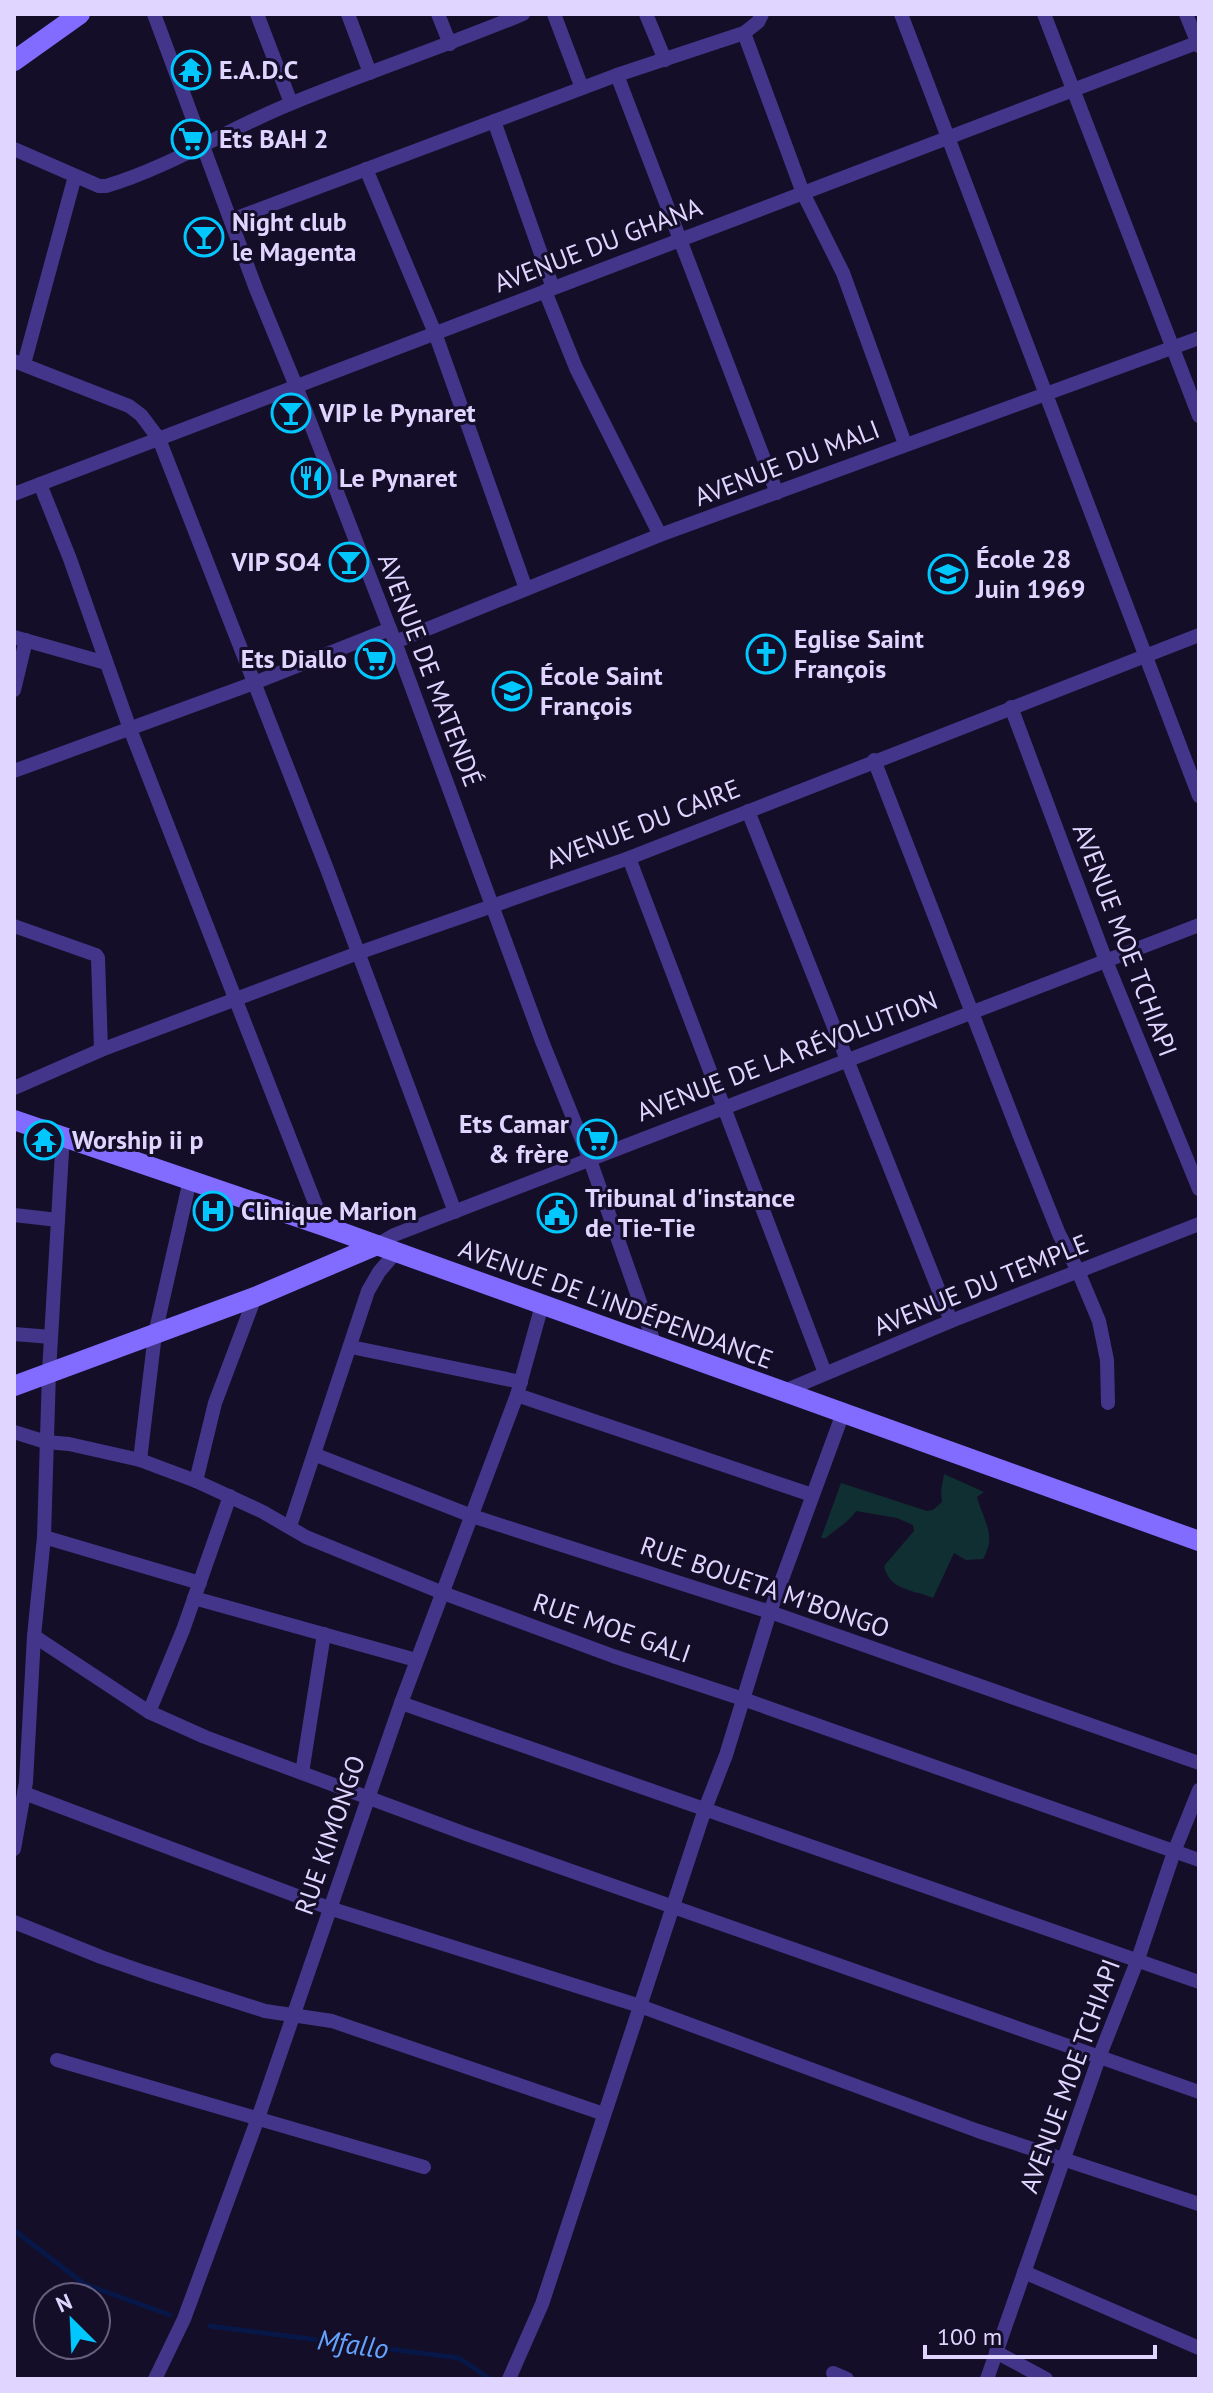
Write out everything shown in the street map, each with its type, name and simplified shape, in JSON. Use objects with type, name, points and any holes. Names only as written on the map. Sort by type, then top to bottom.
[{"type":"street","points":[[16,57],[80,14]]},
{"type":"street","name":"AVENUE DE MATENDÉ","points":[[154,14],[392,635],[542,1041],[590,1160],[655,1345]]},
{"type":"street","points":[[257,14],[291,103]]},
{"type":"street","points":[[348,14],[370,73]]},
{"type":"street","points":[[438,14],[450,44]]},
{"type":"street","points":[[14,149],[99,186],[106,186],[203,146],[231,129],[291,103],[523,14]]},
{"type":"street","points":[[554,14],[582,88]]},
{"type":"street","points":[[646,14],[665,60]]},
{"type":"street","points":[[231,220],[617,75],[744,33],[758,22],[762,14]]},
{"type":"street","points":[[901,14],[1199,796]]},
{"type":"street","points":[[1044,14],[1199,416]]},
{"type":"street","points":[[1186,14],[1199,43]]},
{"type":"street","points":[[744,33],[803,193],[843,273],[905,444]]},
{"type":"street","name":"AVENUE DU GHANA","points":[[14,494],[1199,43]]},
{"type":"street","points":[[617,75],[777,493]]},
{"type":"street","points":[[494,121],[576,368],[660,535]]},
{"type":"street","points":[[366,169],[435,333],[526,589]]},
{"type":"street","points":[[75,176],[19,362],[129,406],[141,415],[159,439],[455,1212]]},
{"type":"street","name":"AVENUE DU MALI","points":[[14,771],[254,683],[526,589],[660,535],[1199,338]]},
{"type":"street","points":[[40,484],[130,729],[324,1226]]},
{"type":"street","name":"AVENUE DU CAIRE","points":[[14,1088],[101,1050],[358,953],[629,858],[1199,635]]},
{"type":"street","points":[[14,690],[20,638],[106,663]]},
{"type":"street","name":"AVENUE MOE TCHIAPI","points":[[1011,707],[1106,961],[1199,1189]]},
{"type":"street","points":[[874,760],[1059,1234],[1099,1321],[1107,1360],[1108,1403]]},
{"type":"street","points":[[748,811],[951,1321]]},
{"type":"street","points":[[629,858],[825,1373]]},
{"type":"street","name":"AVENUE DE LA RÉVOLUTION","points":[[157,1327],[255,1297],[455,1212],[1199,925]]},
{"type":"street","points":[[14,926],[96,955],[101,1050]]},
{"type":"street","name":"AVENUE DE L'INDÉPENDANCE","points":[[14,1120],[382,1243],[782,1393],[1199,1541]]},
{"type":"street","points":[[14,1849],[44,1537],[46,1442],[63,1135]]},
{"type":"street","points":[[140,1460],[157,1327],[190,1180]]},
{"type":"street","points":[[14,1215],[58,1220]]},
{"type":"street","name":"AVENUE DU TEMPLE","points":[[782,1393],[951,1321],[1199,1224]]},
{"type":"street","points":[[290,1526],[368,1291],[379,1272],[382,1243]]},
{"type":"street","name":"AVENUE DE LA RÉVOLUTION","points":[[14,1386],[50,1367],[382,1243]]},
{"type":"street","points":[[196,1481],[215,1403],[255,1297]]},
{"type":"street","name":"RUE KIMONGO","points":[[155,2379],[184,2319],[295,2016],[329,1908],[416,1660],[519,1388],[542,1305]]},
{"type":"street","points":[[14,1334],[51,1337]]},
{"type":"street","points":[[351,1347],[519,1388],[812,1495]]},
{"type":"street","name":"AVENUE DE LA RÉVOLUTION","points":[[14,1375],[50,1367]]},
{"type":"street","points":[[509,2379],[542,2304],[705,1809],[726,1755],[770,1612],[843,1413]]},
{"type":"street","name":"RUE MOE GALI","points":[[14,1432],[46,1442],[140,1460],[230,1496],[306,1537],[443,1593],[613,1656],[1199,1860]]},
{"type":"street","name":"RUE BOUETA M'BONGO","points":[[316,1455],[472,1516],[770,1612],[1199,1763]]},
{"type":"street","points":[[149,1712],[200,1583],[230,1496]]},
{"type":"street","points":[[44,1537],[200,1583]]},
{"type":"street","points":[[194,1598],[416,1660]]},
{"type":"street","points":[[302,1773],[324,1634]]},
{"type":"street","points":[[34,1636],[149,1712],[205,1737],[466,1834],[1199,2092]]},
{"type":"street","points":[[401,1703],[1199,1982]]},
{"type":"street","points":[[21,1785],[329,1908],[640,2006],[978,2131],[1199,2204]]},
{"type":"street","name":"AVENUE MOE TCHIAPI","points":[[987,2379],[1100,2055],[1199,1790]]},
{"type":"street","points":[[14,1922],[101,1957],[265,2011],[332,2021],[604,2114]]},
{"type":"street","points":[[57,2060],[424,2167]]},
{"type":"street","points":[[1024,2272],[1199,2348]]},
{"type":"street","points":[[996,2352],[1046,2379]]},
{"type":"street","points":[[833,2373],[847,2379]]},
{"type":"green space","points":[[944,1474],[984,1492],[977,1497],[988,1528],[989,1543],[983,1559],[966,1560],[954,1553],[933,1598],[897,1585],[884,1566],[914,1531],[913,1525],[897,1518],[856,1511],[826,1538],[821,1538],[841,1483],[927,1511],[942,1502]]},
{"type":"waterway","name":"Mfallo","points":[[14,2230],[84,2284],[170,2315]]},
{"type":"waterway","name":"Mfallo","points":[[210,2326],[459,2358],[490,2379]]},
{"type":"place","name":"E.A.D.C","points":[[191,70]]},
{"type":"place","name":"Ets BAH 2","points":[[191,139]]},
{"type":"place","name":"Night club le Magenta","points":[[204,237]]},
{"type":"place","name":"VIP le Pynaret","points":[[291,413]]},
{"type":"place","name":"Le Pynaret","points":[[311,478]]},
{"type":"place","name":"VIP SO4","points":[[349,562]]},
{"type":"place","name":"École 28 Juin 1969","points":[[948,574]]},
{"type":"place","name":"Eglise Saint François","points":[[766,654]]},
{"type":"place","name":"Ets Diallo","points":[[375,659]]},
{"type":"place","name":"École Saint François","points":[[512,691]]},
{"type":"place","name":"Ets Camar & frère","points":[[597,1139]]},
{"type":"place","name":"Worship ii p","points":[[44,1140]]},
{"type":"place","name":"Clinique Marion","points":[[213,1211]]},
{"type":"place","name":"Tribunal d'instance de Tie-Tie","points":[[557,1213]]}]
